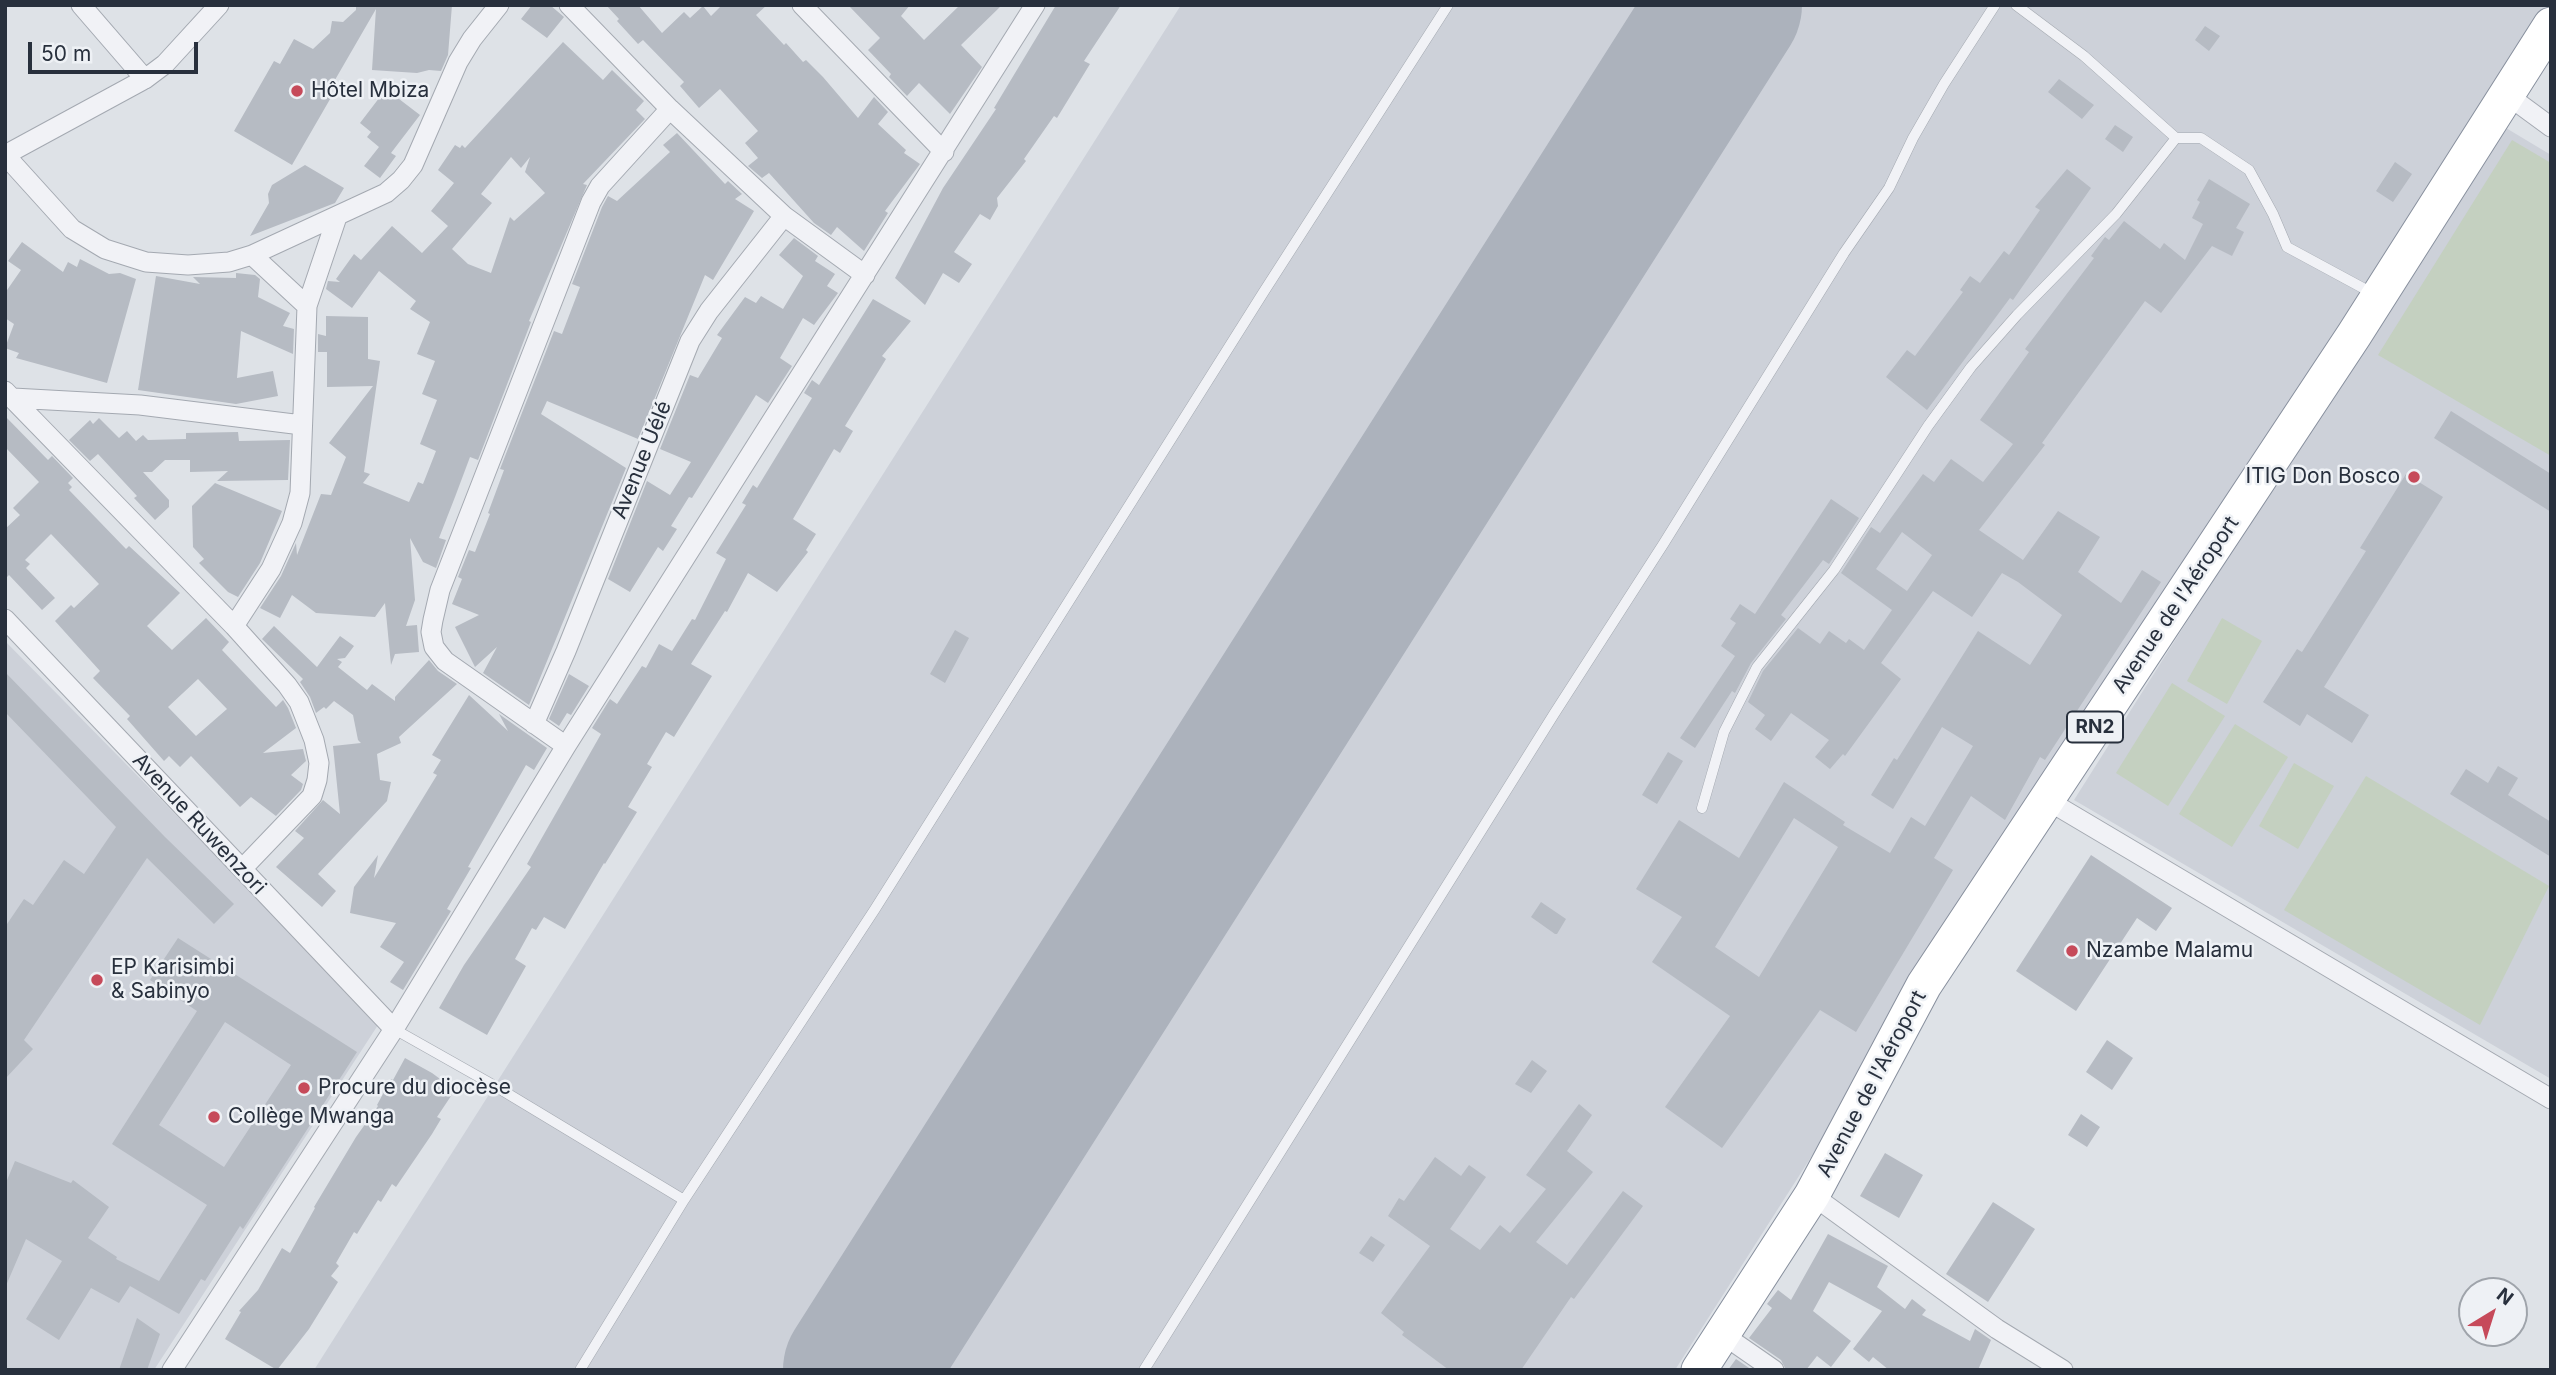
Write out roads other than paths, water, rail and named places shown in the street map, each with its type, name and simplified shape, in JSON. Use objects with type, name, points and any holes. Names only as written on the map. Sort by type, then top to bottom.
[{"type":"highway","name":"Avenue de l'Aéroport","points":[[1699,1370],[1812,1195],[1924,985],[2379,297],[2551,25]]},
{"type":"street","points":[[81,5],[145,79]]},
{"type":"street","points":[[219,5],[165,64],[145,79],[5,155],[72,229],[105,249],[146,262],[188,265],[229,262],[252,255],[386,193],[413,165],[458,62],[472,38],[499,5]]},
{"type":"street","points":[[569,5],[670,109],[784,216],[865,275]]},
{"type":"street","points":[[802,5],[944,152]]},
{"type":"street","points":[[172,1370],[394,1029],[566,746],[944,152],[1025,10]]},
{"type":"street","points":[[2506,94],[2551,127]]},
{"type":"street","points":[[566,746],[445,661],[434,647],[431,632],[440,590],[592,202],[600,186],[670,109]]},
{"type":"street","name":"Avenue Uélé","points":[[534,724],[690,341],[709,311],[784,216]]},
{"type":"street","points":[[234,625],[271,569],[292,523],[300,493],[307,306],[337,217]]},
{"type":"street","points":[[252,255],[307,306]]},
{"type":"street","points":[[9,394],[140,405],[302,425]]},
{"type":"street","points":[[9,394],[234,625],[299,702],[314,740],[319,763],[312,796],[242,869]]},
{"type":"street","name":"Avenue Ruwenzori","points":[[5,619],[394,1029]]},
{"type":"street","points":[[2047,800],[2551,1099]]},
{"type":"street","points":[[1812,1195],[1997,1329],[2063,1370]]},
{"type":"street","points":[[1722,1334],[1774,1370]]},
{"type":"lane","points":[[580,1370],[684,1200],[875,909],[1448,5]]},
{"type":"lane","points":[[1144,1370],[1844,253],[1889,188],[1944,83],[1995,5]]},
{"type":"lane","points":[[2016,5],[2084,56],[2176,138],[2201,138],[2249,170],[2287,247],[2365,287],[2379,297]]},
{"type":"lane","points":[[1702,808],[1724,732],[1757,667],[1834,570],[1970,367],[2116,214],[2176,138]]},
{"type":"lane","points":[[394,1029],[495,1086],[684,1200]]},
{"type":"place","name":"Hôtel Mbiza","points":[[297,91]]},
{"type":"place","name":"ITIG Don Bosco","points":[[2414,477]]},
{"type":"place","name":"Nzambe Malamu","points":[[2072,951]]},
{"type":"place","name":"EP Karisimbi & Sabinyo","points":[[97,980]]},
{"type":"place","name":"Procure du diocèse","points":[[304,1088]]},
{"type":"place","name":"Collège Mwanga","points":[[214,1117]]}]
